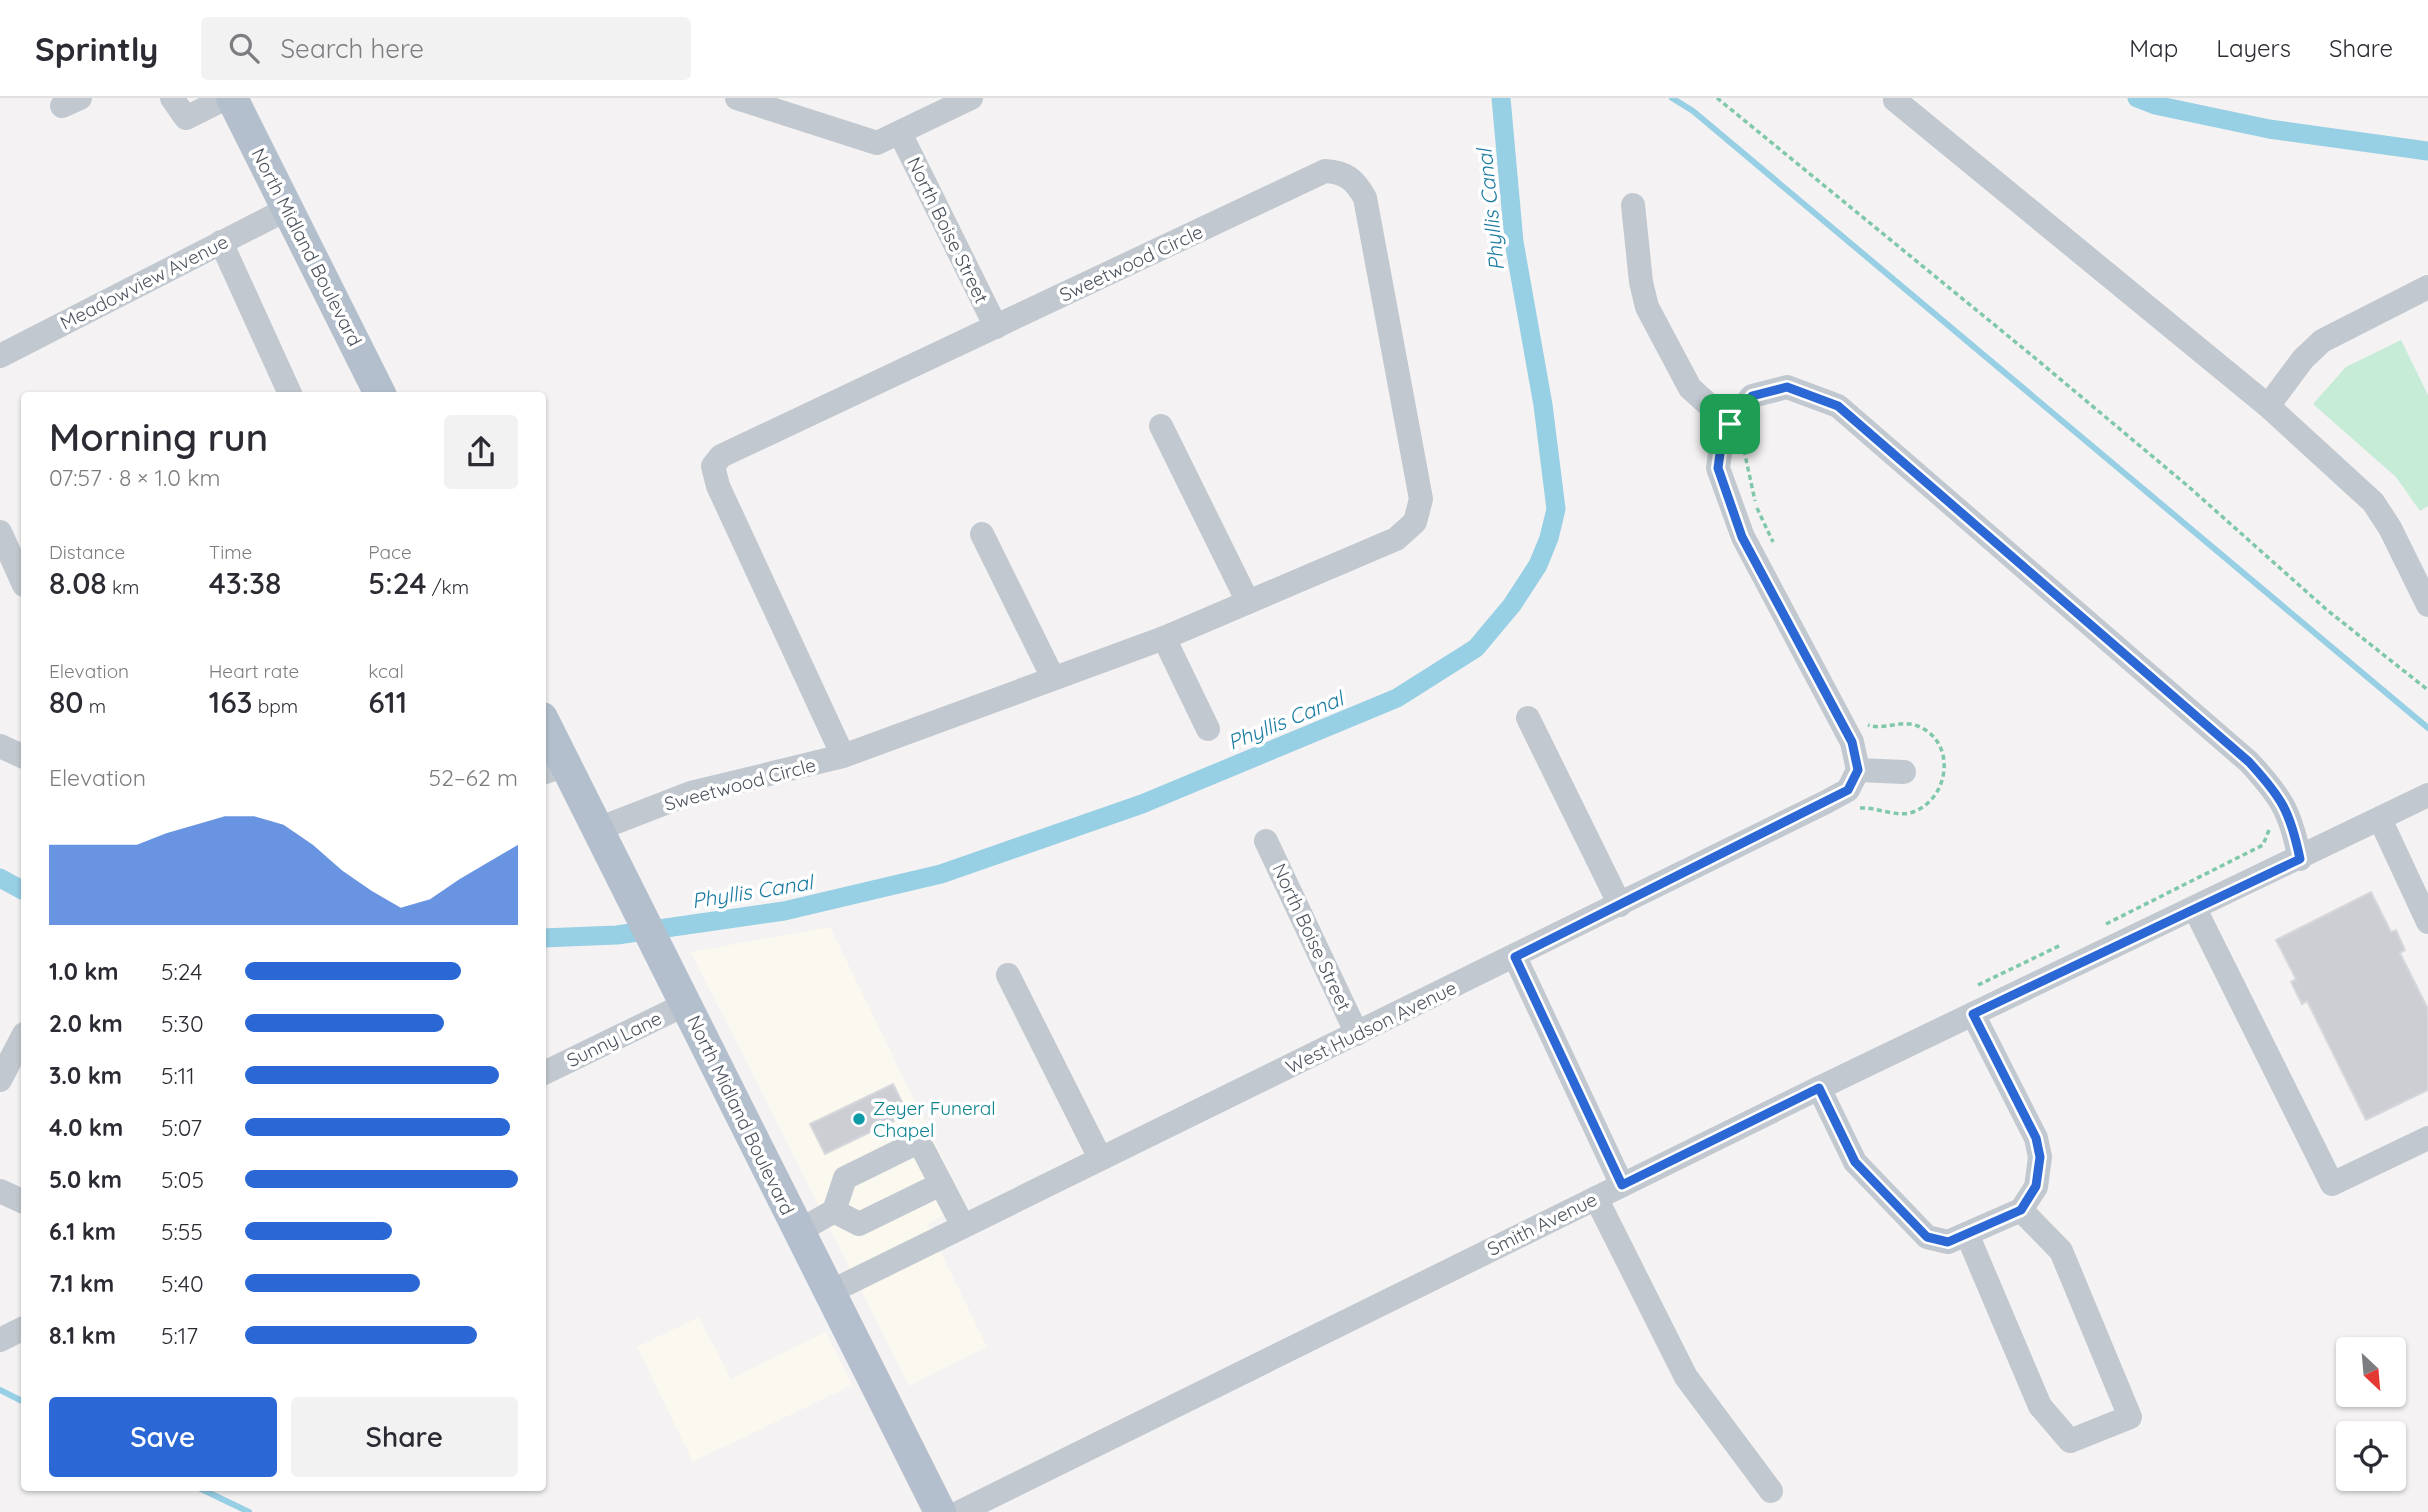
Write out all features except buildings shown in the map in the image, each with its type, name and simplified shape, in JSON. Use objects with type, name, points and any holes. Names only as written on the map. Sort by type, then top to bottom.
[{"type":"main road","name":"North Midland Boulevard","points":[[232,98],[379,392]]},
{"type":"main road","name":"North Midland Boulevard","points":[[546,735],[554,769],[598,828],[943,1512]]},
{"type":"street","points":[[172,98],[186,118],[226,98]]},
{"type":"street","points":[[737,98],[877,143],[971,98]]},
{"type":"street","points":[[1895,100],[2268,407],[2373,502],[2390,528],[2428,605]]},
{"type":"street","name":"North Boise Street","points":[[900,133],[996,327]]},
{"type":"street","name":"Sweetwood Circle","points":[[598,828],[691,793],[843,756],[1164,638],[1396,539],[1415,522],[1422,499],[1365,198],[1357,183],[1342,172],[1325,171],[721,456],[713,466],[718,486],[843,756]]},
{"type":"street","points":[[1633,205],[1641,282],[1647,307],[1690,388],[1736,432]]},
{"type":"street","name":"Meadowview Avenue","points":[[0,356],[288,209]]},
{"type":"street","points":[[221,242],[289,392]]},
{"type":"street","points":[[2268,407],[2302,359],[2322,341],[2428,287]]},
{"type":"street","points":[[1736,432],[1752,396],[1777,388],[1787,387],[1838,406],[2249,762],[2278,793],[2292,821],[2300,859]]},
{"type":"street","points":[[1161,426],[1248,602]]},
{"type":"street","points":[[1736,432],[1723,432],[1718,468],[1732,516],[1852,742],[1858,770],[1904,772]]},
{"type":"street","points":[[0,532],[21,578]]},
{"type":"street","points":[[982,534],[1053,678]]},
{"type":"street","points":[[1164,638],[1208,729]]},
{"type":"street","points":[[1528,718],[1620,905]]},
{"type":"street","points":[[0,746],[21,756]]},
{"type":"street","name":"West Hudson Avenue","points":[[830,1292],[1515,957],[1848,790],[1858,770]]},
{"type":"street","name":"Smith Avenue","points":[[943,1512],[2428,795]]},
{"type":"street","points":[[2380,819],[2428,922]]},
{"type":"street","name":"North Boise Street","points":[[1266,841],[1357,1034]]},
{"type":"street","points":[[2195,909],[2332,1184],[2428,1138]]},
{"type":"street","points":[[1515,957],[1622,1185]]},
{"type":"street","points":[[1009,975],[1101,1158]]},
{"type":"street","name":"Sunny Lane","points":[[546,1072],[686,1004]]},
{"type":"street","points":[[1819,1088],[1855,1162],[1927,1237],[1948,1242],[2021,1210],[2036,1186],[2040,1157],[2036,1138],[1973,1014]]},
{"type":"street","points":[[0,1080],[21,1040]]},
{"type":"street","points":[[799,1231],[834,1211],[845,1178],[914,1144],[923,1149],[962,1226]]},
{"type":"street","points":[[834,1211],[859,1224],[941,1184]]},
{"type":"street","points":[[0,1191],[21,1201]]},
{"type":"street","points":[[1596,1198],[1686,1377],[1771,1491]]},
{"type":"street","points":[[1967,1234],[2040,1406],[2070,1441],[2130,1417],[2061,1251],[2021,1210]]},
{"type":"street","points":[[0,1340],[21,1330]]},
{"type":"path","points":[[1717,98],[2046,367],[2327,610],[2428,690]]},
{"type":"path","points":[[1736,432],[1755,502],[1776,549]]},
{"type":"path","points":[[1858,809],[1878,809],[1896,814],[1914,812],[1933,798],[1944,782],[1946,762],[1938,745],[1923,728],[1903,721],[1870,727],[1861,720]]},
{"type":"path","points":[[2101,926],[2263,845],[2271,825]]},
{"type":"path","points":[[1978,985],[2064,944]]},
{"type":"shaded area","points":[[830,927],[965,1204],[927,1224],[987,1347],[909,1386],[691,952]]},
{"type":"shaded area","points":[[699,1317],[731,1379],[826,1332],[852,1385],[693,1462],[637,1347]]},
{"type":"green space","points":[[2401,340],[2428,395],[2428,506],[2420,511],[2396,477],[2313,404],[2346,367]]},
{"type":"waterway","name":"Phyllis Canal","points":[[546,938],[617,935],[784,911],[941,874],[1142,804],[1397,698],[1476,648],[1512,605],[1538,565],[1549,538],[1556,509],[1543,405],[1514,242],[1501,98]]},
{"type":"waterway","points":[[1672,98],[1693,111],[2428,728]]},
{"type":"waterway","name":"Phyllis Canal","points":[[2137,98],[2155,105],[2269,129],[2428,151]]},
{"type":"waterway","name":"Phyllis Canal","points":[[0,878],[21,889]]},
{"type":"waterway","points":[[0,1390],[21,1400]]},
{"type":"waterway","points":[[205,1491],[249,1512]]},
{"type":"place","name":"Zeyer Funeral Chapel","points":[[859,1119]]},
{"type":"route","points":[[1787,387],[1838,406],[2249,762],[2278,793],[2292,821],[2300,859],[1973,1014],[2036,1138],[2040,1157],[2036,1186],[2021,1210],[1948,1242],[1927,1237],[1855,1162],[1819,1088],[1622,1185],[1515,957],[1826,802],[1848,790],[1858,770],[1852,742],[1732,516],[1718,468],[1723,432],[1730,424],[1752,396],[1767,390],[1787,387]]}]
